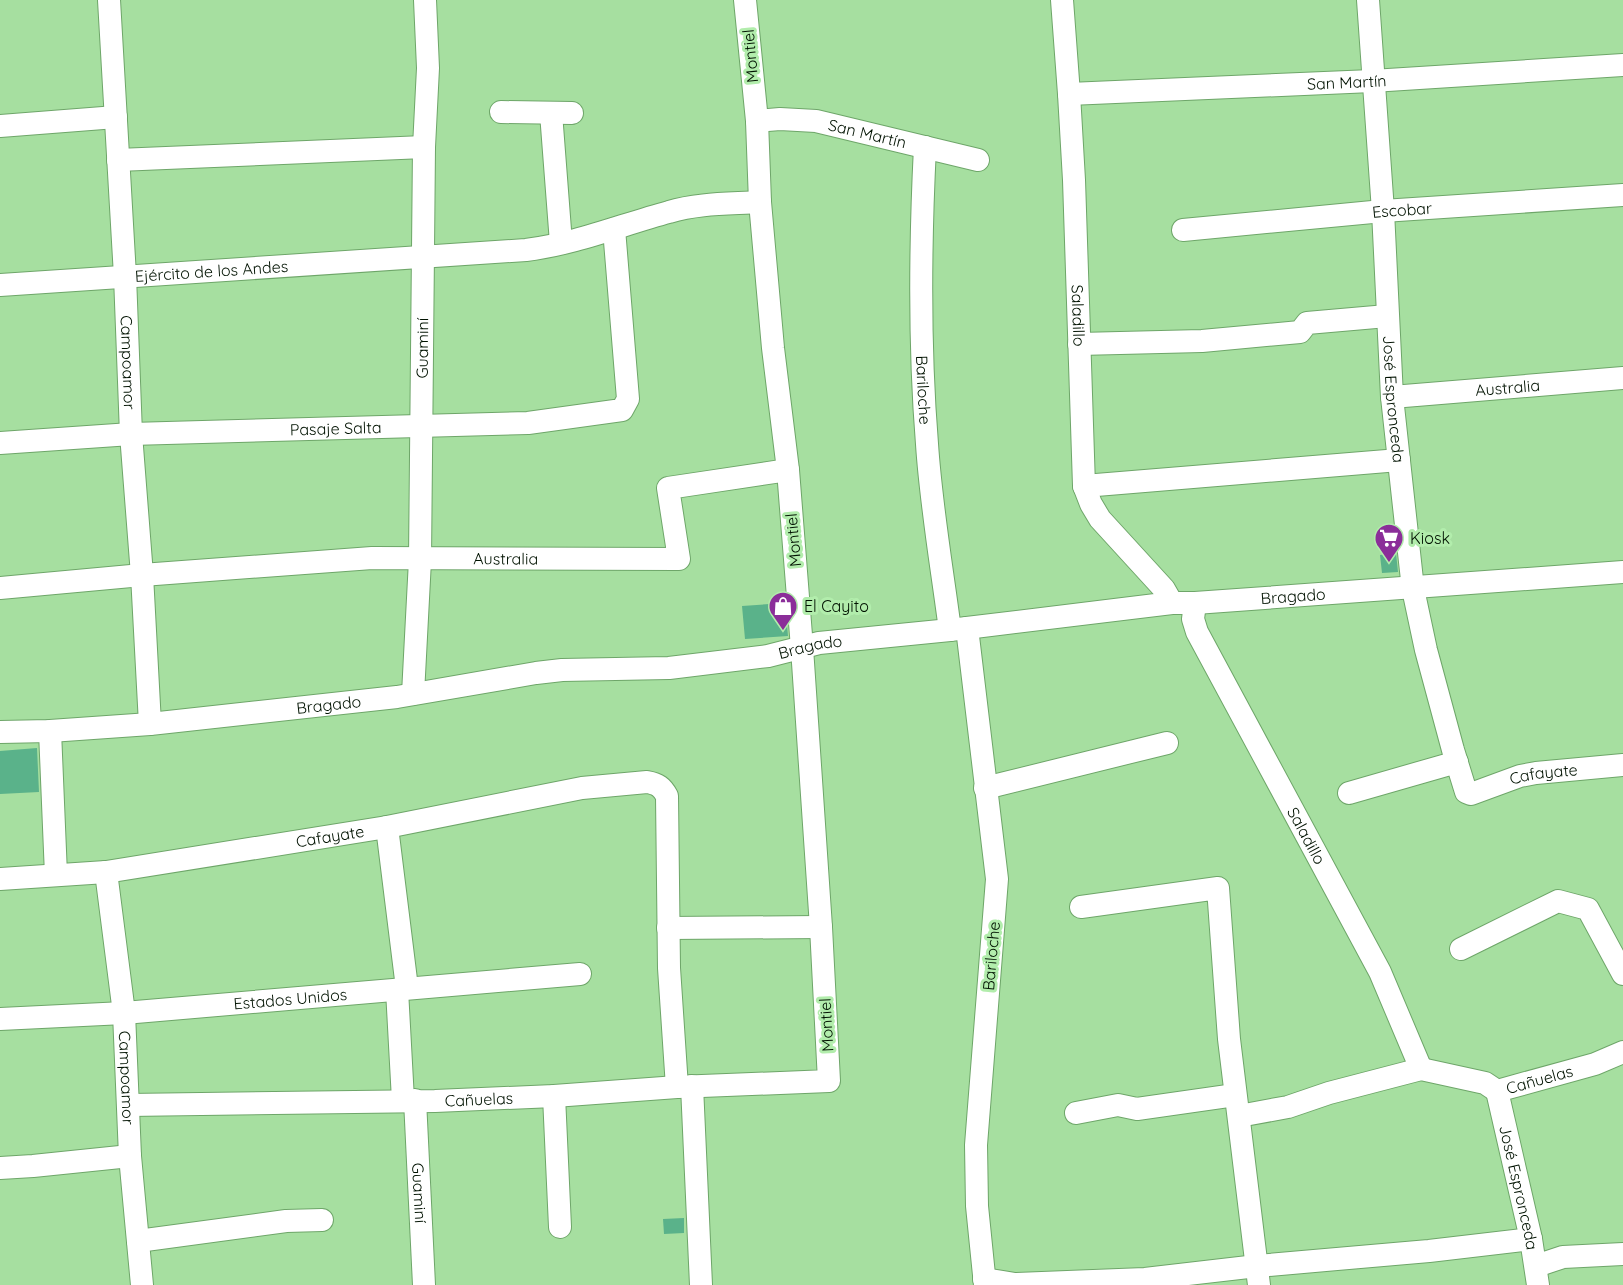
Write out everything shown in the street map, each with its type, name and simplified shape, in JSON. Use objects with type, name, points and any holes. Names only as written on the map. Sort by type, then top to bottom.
[{"type":"street","name":"Campoamor","points":[[109,0],[125,276],[130,434],[142,575],[150,723]]},
{"type":"street","name":"Guaminí","points":[[413,694],[420,560],[424,147],[428,68],[425,0]]},
{"type":"street","name":"Montiel","points":[[745,0],[757,121],[760,202],[773,348],[788,470],[802,648],[829,1082]]},
{"type":"street","name":"Saladillo","points":[[1062,0],[1070,94],[1084,486],[1090,504],[1100,519],[1164,589],[1184,603],[1197,632],[1380,972],[1421,1069]]},
{"type":"street","name":"José Espronceda","points":[[1368,0],[1383,211],[1392,397],[1413,589],[1426,650],[1466,792]]},
{"type":"street","name":"San Martín","points":[[1070,94],[1372,81],[1623,65]]},
{"type":"street","points":[[501,112],[562,113],[561,243]]},
{"type":"street","points":[[0,126],[116,117]]},
{"type":"street","name":"San Martín","points":[[757,121],[780,119],[816,121],[978,160]]},
{"type":"street","points":[[118,160],[424,147]]},
{"type":"street","name":"Bariloche","points":[[925,147],[920,302],[927,447],[985,788],[997,879],[976,1145],[977,1206],[985,1282]]},
{"type":"street","name":"Escobar","points":[[1183,230],[1383,211],[1623,195]]},
{"type":"street","name":"Ejército de los Andes","points":[[0,285],[423,255],[526,250],[549,247],[614,230],[671,211],[760,202]]},
{"type":"street","name":"Pasaje Salta","points":[[0,443],[130,434],[528,423],[622,410],[628,399],[614,230]]},
{"type":"street","points":[[1079,344],[1202,341],[1300,332],[1307,323],[1387,316]]},
{"type":"street","name":"Australia","points":[[1392,397],[1623,378]]},
{"type":"street","points":[[1084,486],[1399,460]]},
{"type":"street","name":"Australia","points":[[0,588],[372,558],[420,560],[679,559],[668,488],[788,470]]},
{"type":"street","name":"Bragado","points":[[0,732],[50,731],[150,723],[413,694],[562,670],[669,668],[768,656],[819,643],[1184,603],[1413,589],[1623,572]]},
{"type":"street","points":[[50,731],[56,875]]},
{"type":"street","points":[[985,788],[1167,742]]},
{"type":"street","points":[[1350,793],[1457,762]]},
{"type":"street","name":"Cafayate","points":[[1466,792],[1471,794],[1536,772],[1623,765]]},
{"type":"street","name":"Cafayate","points":[[0,879],[106,872],[387,826],[582,788],[647,782],[657,783],[667,796],[668,928]]},
{"type":"street","name":"Guaminí","points":[[387,826],[402,989],[424,1285]]},
{"type":"street","name":"Campoamor","points":[[106,872],[124,1014],[130,1156],[142,1285]]},
{"type":"street","points":[[1081,907],[1218,888],[1237,1105],[1258,1275]]},
{"type":"street","points":[[1461,949],[1558,901],[1588,909],[1623,974]]},
{"type":"street","points":[[701,1285],[685,1086],[668,928],[821,927]]},
{"type":"street","name":"Estados Unidos","points":[[0,1019],[124,1014],[580,974]]},
{"type":"street","name":"Cañuelas","points":[[1421,1069],[1485,1083],[1497,1091],[1595,1064],[1623,1052]]},
{"type":"street","points":[[1076,1113],[1118,1105],[1137,1108],[1237,1105],[1288,1107],[1329,1093],[1421,1069]]},
{"type":"street","name":"Cañuelas","points":[[128,1105],[554,1096],[685,1086],[829,1082]]},
{"type":"street","name":"José Espronceda","points":[[1497,1091],[1537,1275]]},
{"type":"street","points":[[554,1096],[560,1227]]},
{"type":"street","points":[[0,1168],[130,1156]]},
{"type":"street","points":[[138,1241],[286,1221],[322,1220]]},
{"type":"street","points":[[985,1282],[1042,1284],[1070,1281],[1258,1275],[1531,1239]]},
{"type":"street","points":[[1537,1275],[1563,1257],[1623,1254]]},
{"type":"building","name":"Kiosk","points":[[1396,553],[1398,572],[1382,573],[1380,555]]},
{"type":"building","points":[[785,603],[788,636],[745,639],[742,606]]},
{"type":"building","points":[[37,748],[39,792],[0,794],[0,751]]},
{"type":"building","points":[[684,1218],[684,1233],[664,1234],[663,1219]]},
{"type":"place","name":"Kiosk","points":[[1389,564]]},
{"type":"place","name":"El Cayito","points":[[783,632]]}]
